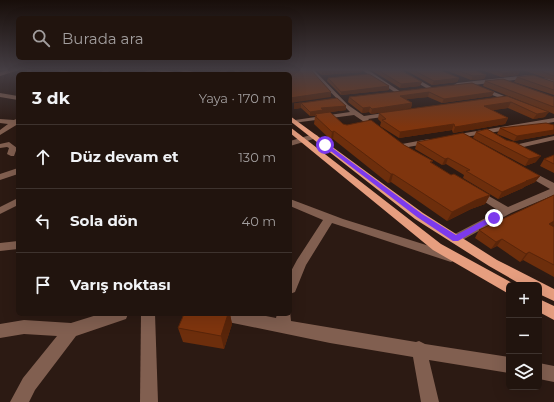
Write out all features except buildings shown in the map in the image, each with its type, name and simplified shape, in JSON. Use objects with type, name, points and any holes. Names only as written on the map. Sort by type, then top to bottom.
[{"type":"main road","points":[[292,123],[314,136],[419,216],[493,263],[528,282]]},
{"type":"main road","points":[[292,123],[303,140],[437,247],[506,286]]},
{"type":"main road","points":[[542,289],[554,295]]},
{"type":"main road","points":[[542,307],[554,313]]},
{"type":"street","points":[[331,89],[339,99],[384,134]]},
{"type":"street","points":[[391,93],[401,92],[395,89]]},
{"type":"street","points":[[417,90],[425,89]]},
{"type":"street","points":[[480,89],[522,105]]},
{"type":"street","points":[[0,95],[16,98]]},
{"type":"street","points":[[490,100],[505,98]]},
{"type":"street","points":[[292,123],[400,113]]},
{"type":"street","points":[[548,114],[554,117]]},
{"type":"street","points":[[413,154],[399,144],[443,139],[554,120]]},
{"type":"street","points":[[0,121],[16,121]]},
{"type":"street","points":[[0,133],[16,122]]},
{"type":"street","points":[[539,122],[554,129]]},
{"type":"street","points":[[485,132],[506,143],[517,146],[554,138]]},
{"type":"street","points":[[292,143],[314,136]]},
{"type":"street","points":[[462,136],[475,143]]},
{"type":"street","points":[[0,146],[9,144],[13,148],[10,154]]},
{"type":"street","points":[[521,169],[554,187]]},
{"type":"street","points":[[0,177],[16,172]]},
{"type":"street","points":[[469,188],[507,211]]},
{"type":"street","points":[[455,239],[507,211],[554,191]]},
{"type":"street","points":[[0,211],[16,202]]},
{"type":"street","points":[[292,203],[330,218],[457,259]]},
{"type":"street","points":[[292,283],[301,263],[330,218]]},
{"type":"street","points":[[0,247],[16,245]]},
{"type":"street","points":[[0,331],[24,327],[70,330],[115,316]]},
{"type":"street","points":[[148,316],[149,402]]},
{"type":"street","points":[[243,316],[284,320],[330,336],[506,365]]},
{"type":"street","points":[[20,402],[29,384],[70,330]]},
{"type":"street","points":[[419,350],[430,402]]},
{"type":"street","points":[[542,372],[554,374]]},
{"type":"route","points":[[325,145],[419,216],[455,239],[494,218]]}]
